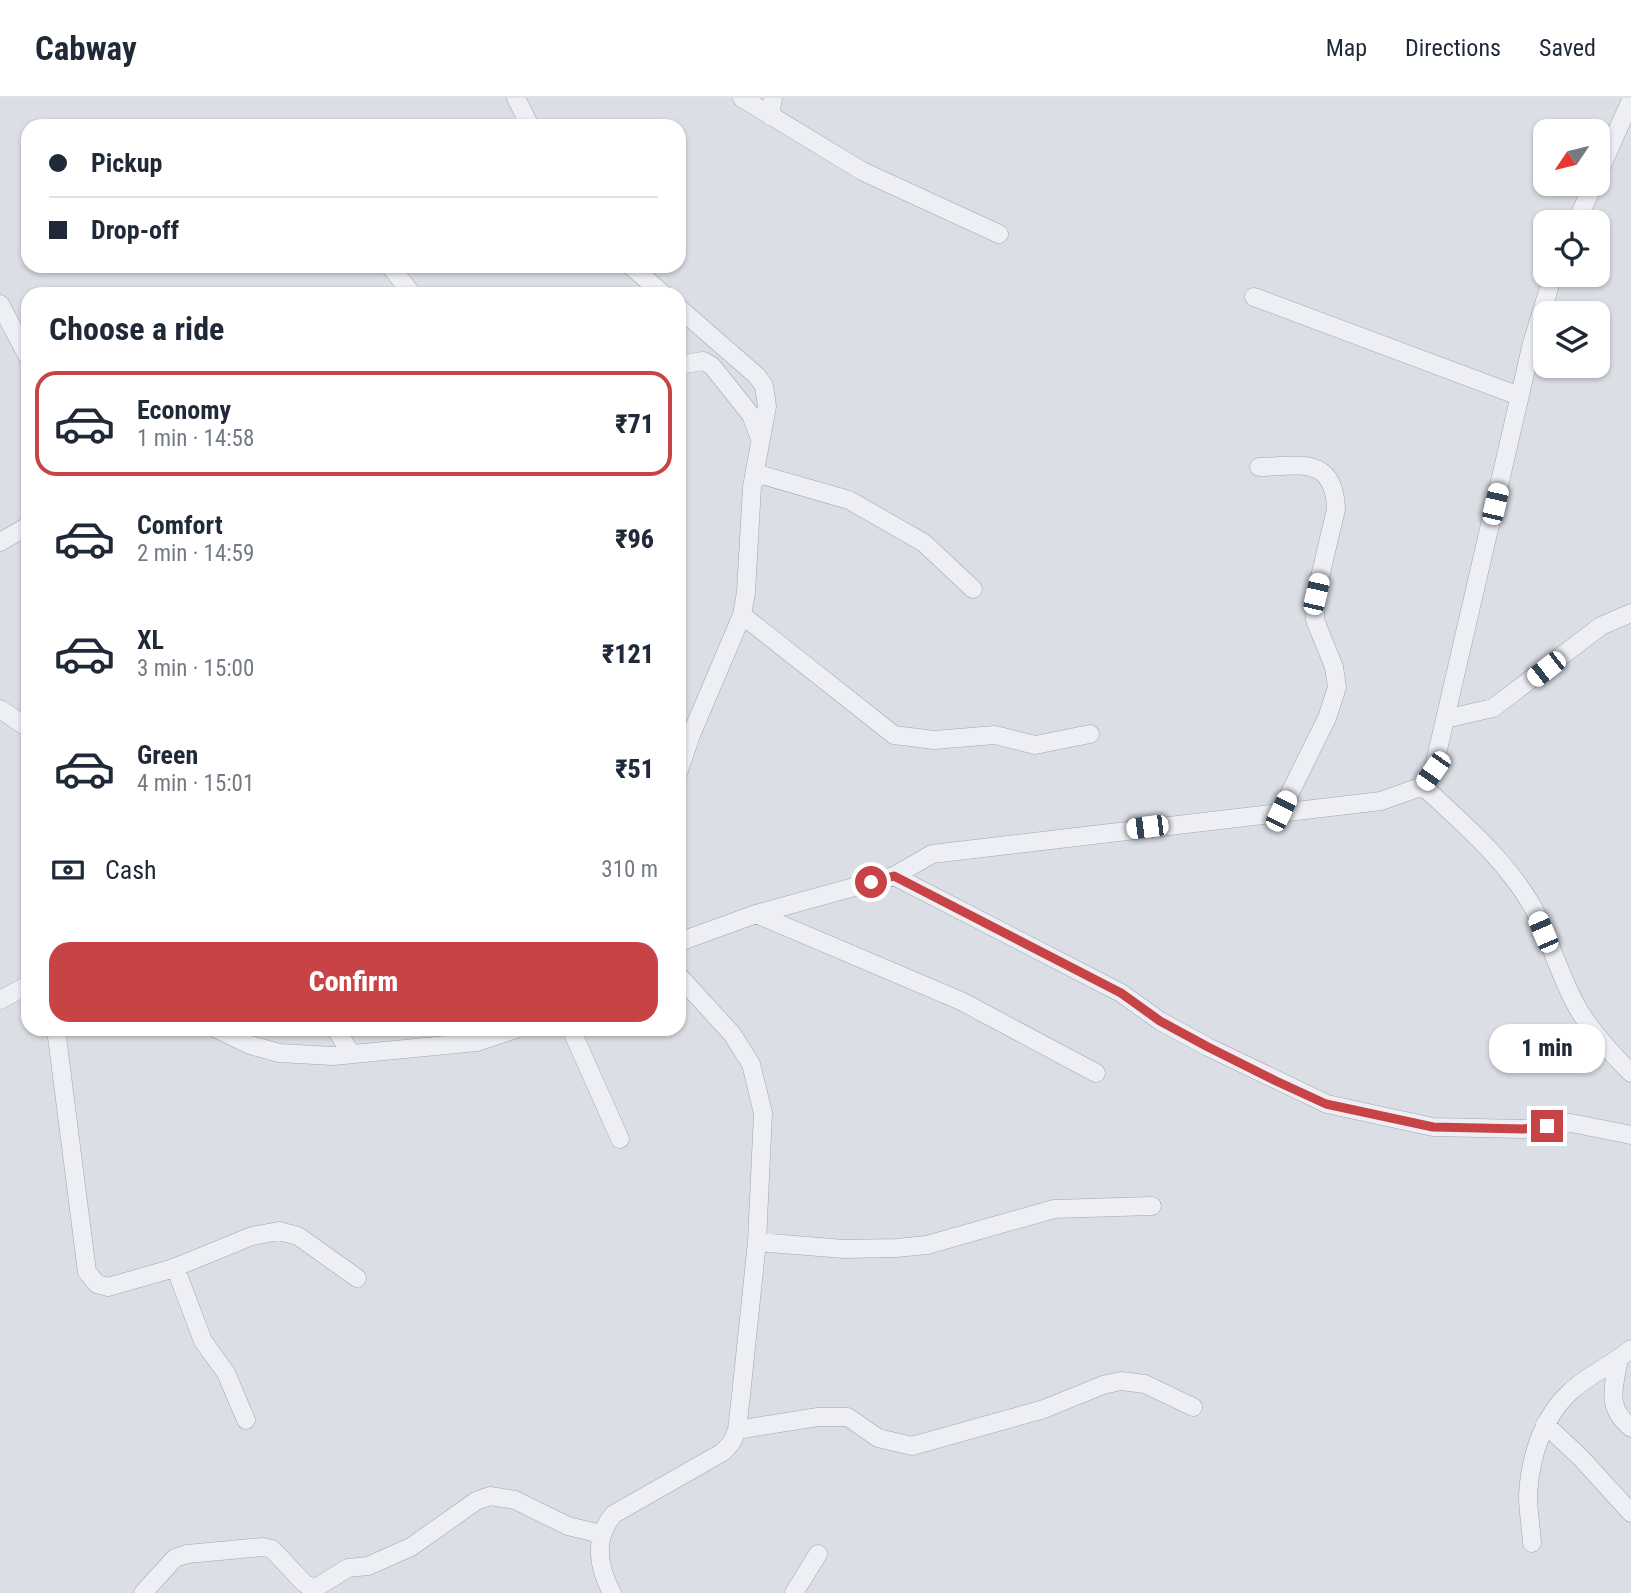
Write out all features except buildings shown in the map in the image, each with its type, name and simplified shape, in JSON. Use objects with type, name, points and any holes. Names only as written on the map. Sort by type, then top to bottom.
[{"type":"street","points":[[516,98],[526,119]]},
{"type":"street","points":[[742,98],[771,107],[862,171],[999,234]]},
{"type":"street","points":[[1610,147],[1631,100]]},
{"type":"street","points":[[396,273],[406,287]]},
{"type":"street","points":[[639,273],[655,287]]},
{"type":"street","points":[[686,939],[757,914],[894,876],[932,854],[1381,801],[1423,786],[1433,771],[1519,396],[1549,287]]},
{"type":"street","points":[[1254,297],[1519,396]]},
{"type":"street","points":[[0,304],[21,343]]},
{"type":"street","points":[[686,314],[757,376],[764,386],[767,406],[755,473],[742,615],[686,750]]},
{"type":"street","points":[[686,364],[703,362],[712,366],[751,415],[761,443]]},
{"type":"street","points":[[1259,467],[1312,465],[1323,472],[1335,497],[1336,509],[1316,594],[1315,620],[1334,667],[1337,687],[1327,718],[1281,811]]},
{"type":"street","points":[[755,473],[849,500],[924,543],[973,589]]},
{"type":"street","points":[[0,542],[21,530]]},
{"type":"street","points":[[1446,719],[1493,708],[1601,626],[1631,613]]},
{"type":"street","points":[[742,615],[894,736],[934,740],[995,735],[1035,744],[1090,734]]},
{"type":"street","points":[[0,709],[21,723]]},
{"type":"street","points":[[1423,786],[1484,843],[1512,876],[1532,906],[1579,1010],[1602,1045],[1631,1073]]},
{"type":"street","points":[[894,876],[1121,993],[1160,1021],[1208,1047],[1326,1104],[1433,1127],[1523,1129],[1571,1123],[1631,1135]]},
{"type":"street","points":[[757,914],[961,1002],[1096,1073]]},
{"type":"street","points":[[612,1593],[598,1559],[601,1534],[605,1525],[614,1514],[723,1452],[732,1442],[737,1430],[757,1242],[763,1113],[751,1064],[732,1034],[686,984]]},
{"type":"street","points":[[0,1000],[21,989]]},
{"type":"street","points":[[57,1036],[87,1272],[97,1284],[108,1287],[175,1267],[252,1236],[279,1231],[298,1236],[358,1278]]},
{"type":"street","points":[[231,1036],[250,1045],[279,1053],[351,1054],[477,1042],[495,1036]]},
{"type":"street","points":[[340,1036],[351,1054]]},
{"type":"street","points":[[574,1036],[620,1139]]},
{"type":"street","points":[[757,1242],[844,1249],[896,1248],[927,1245],[1054,1209],[1152,1206]]},
{"type":"street","points":[[175,1267],[203,1341],[226,1373],[246,1420]]},
{"type":"street","points":[[1532,1543],[1528,1495],[1534,1460],[1545,1424],[1552,1411],[1570,1392],[1625,1353]]},
{"type":"street","points":[[1625,1353],[1613,1395],[1614,1407],[1621,1419],[1631,1428]]},
{"type":"street","points":[[737,1430],[818,1417],[848,1417],[878,1438],[912,1446],[1044,1409],[1103,1385],[1121,1381],[1145,1384],[1192,1407]]},
{"type":"street","points":[[1545,1424],[1582,1459],[1631,1513]]},
{"type":"street","points":[[142,1593],[175,1558],[187,1554],[263,1547],[272,1549],[304,1583],[310,1587],[319,1586],[348,1568],[368,1566],[411,1547],[476,1501],[490,1496],[515,1500],[568,1526],[601,1534]]},
{"type":"street","points":[[794,1593],[818,1554]]},
{"type":"route","points":[[871,882],[894,876],[1121,993],[1160,1021],[1208,1047],[1326,1104],[1433,1127],[1523,1129],[1547,1126]]}]
